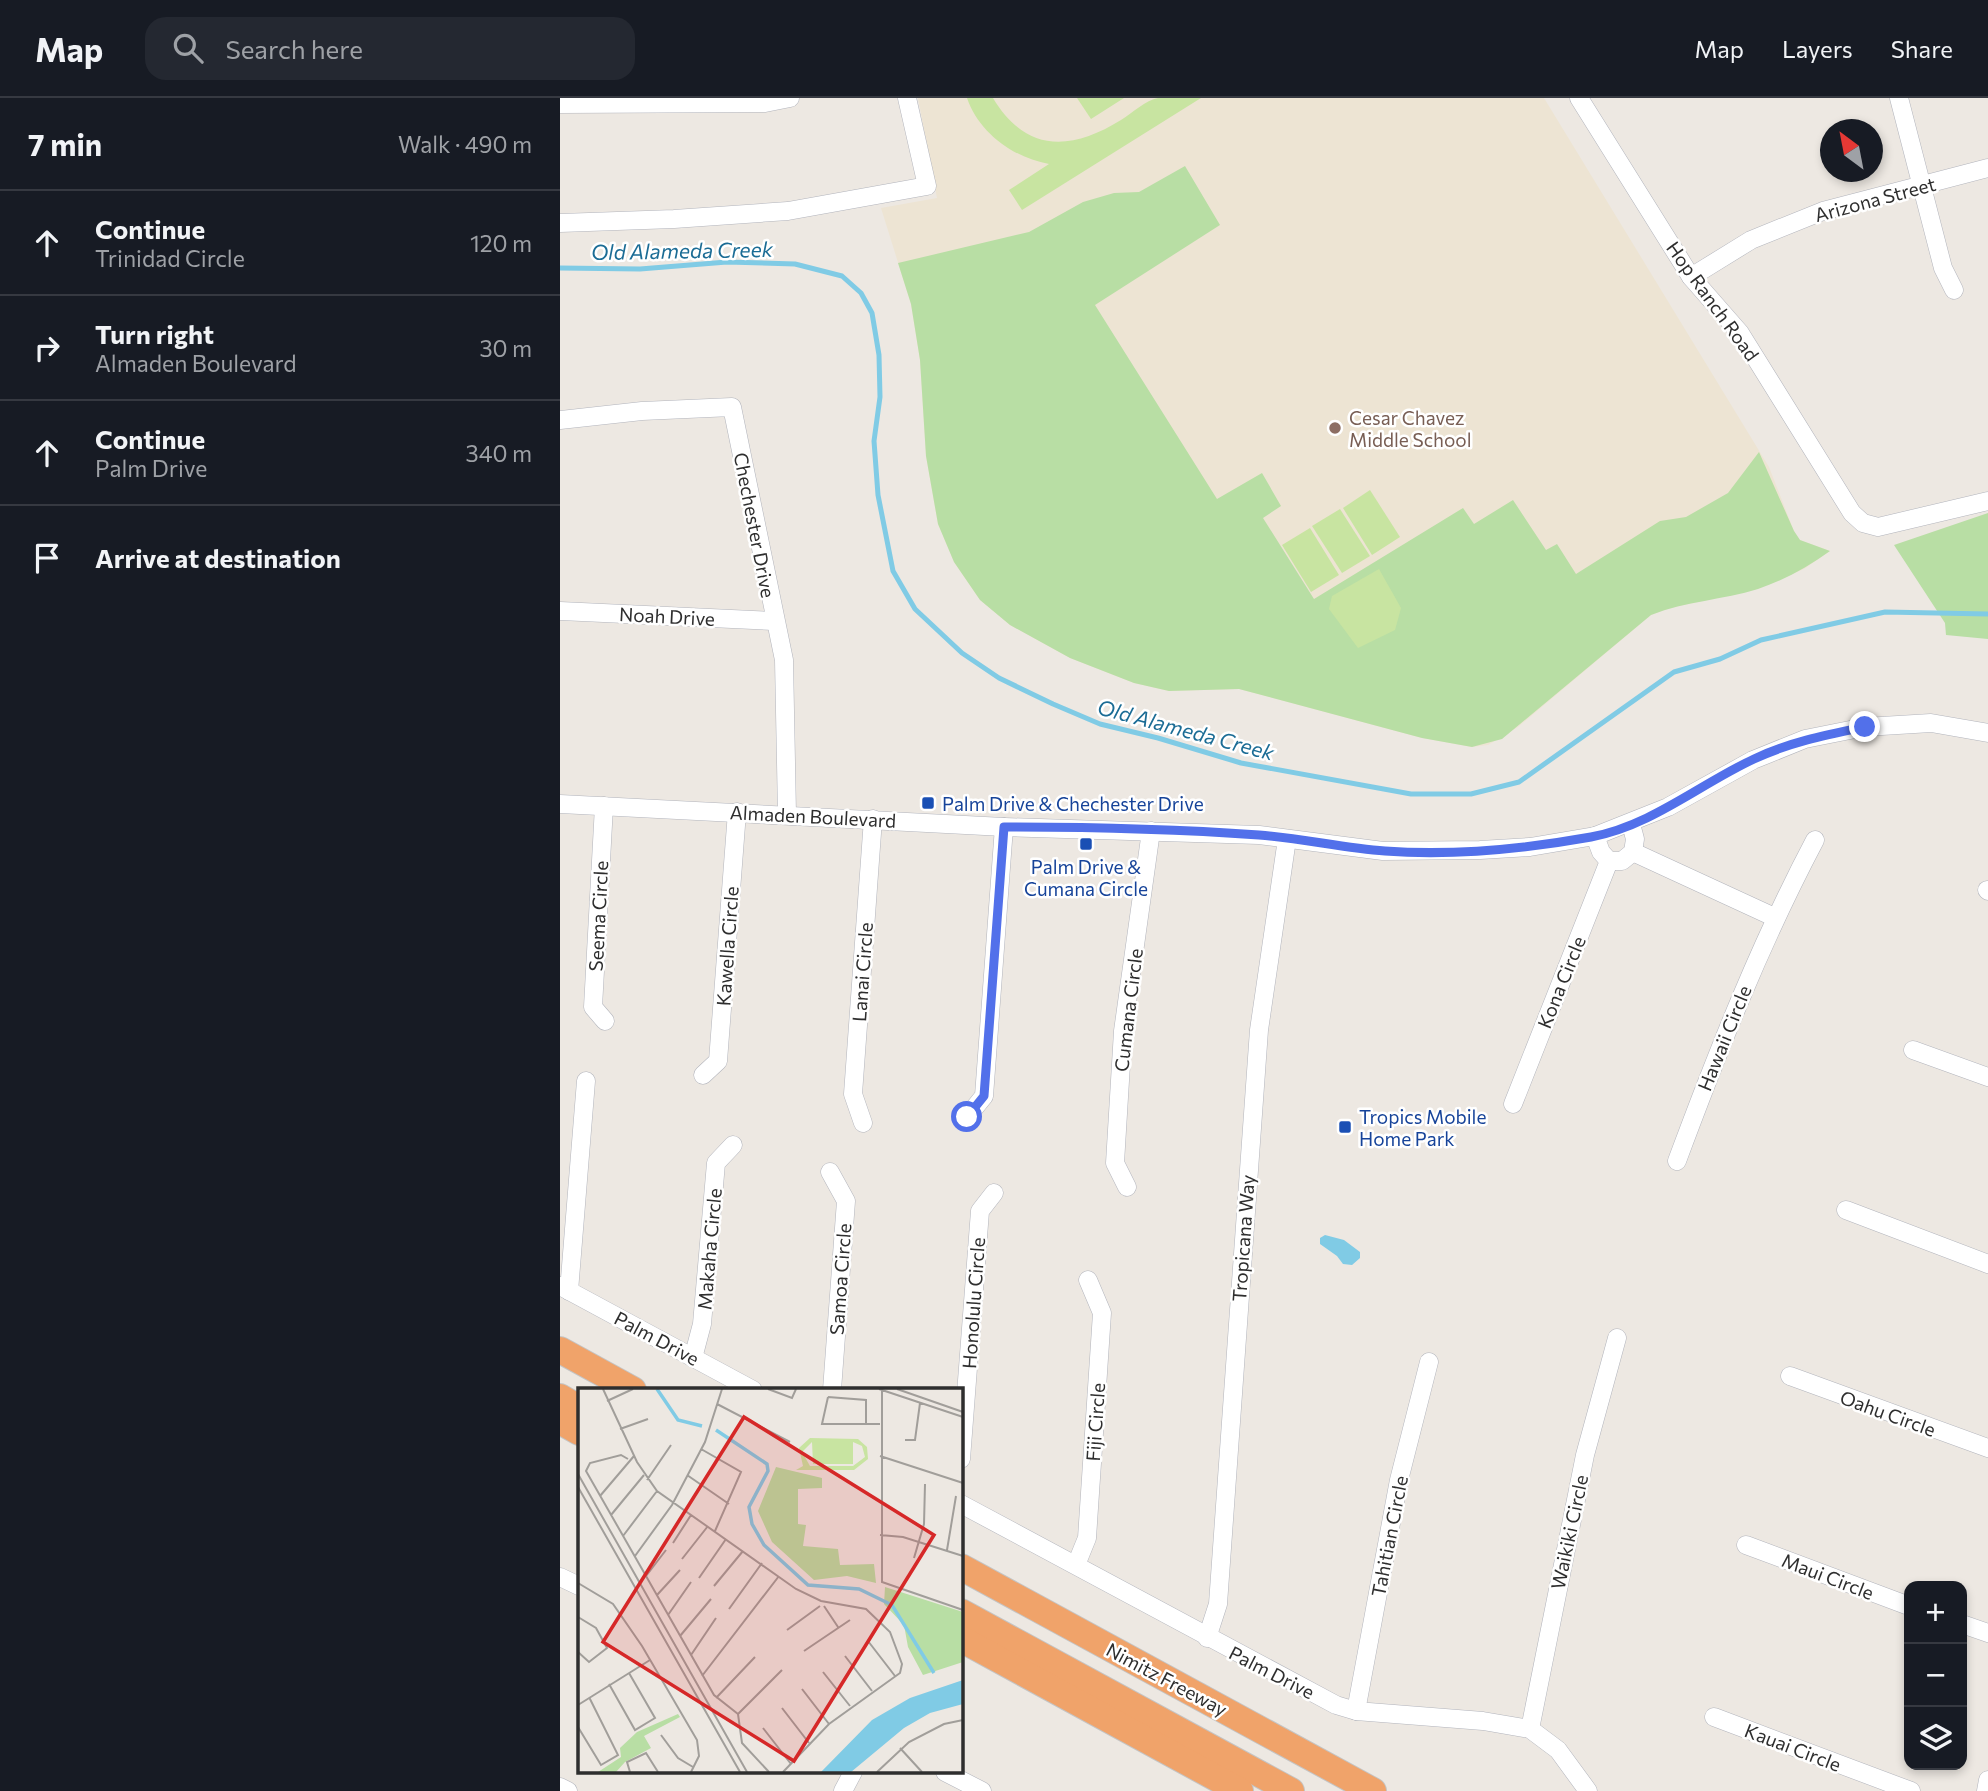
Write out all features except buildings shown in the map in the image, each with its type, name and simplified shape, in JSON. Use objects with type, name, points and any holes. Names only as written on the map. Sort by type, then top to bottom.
[{"type":"highway","points":[[560,1350],[630,1388]]},
{"type":"highway","points":[[560,1397],[578,1407]]},
{"type":"highway","points":[[560,1421],[578,1431]]},
{"type":"highway","name":"Nimitz Freeway","points":[[962,1568],[1373,1791]]},
{"type":"highway","points":[[962,1613],[1291,1791]]},
{"type":"highway","points":[[962,1640],[1240,1791]]},
{"type":"street","points":[[560,104],[765,103],[790,98]]},
{"type":"street","points":[[560,223],[788,211],[926,186],[907,98]]},
{"type":"street","name":"Hop Ranch Road","points":[[1579,98],[1691,277],[1740,333],[1852,513],[1863,523],[1878,527],[1988,501]]},
{"type":"street","points":[[1899,98],[1943,268],[1954,290]]},
{"type":"street","name":"Arizona Street","points":[[1691,277],[1751,240],[1823,211],[1988,168]]},
{"type":"street","name":"Chechester Drive","points":[[560,420],[642,411],[732,407],[784,660],[787,814]]},
{"type":"street","name":"Noah Drive","points":[[560,611],[774,621]]},
{"type":"street","points":[[1151,831],[1287,839],[1422,853],[1530,847],[1595,836],[1631,824],[1668,807],[1753,760],[1805,739],[1865,727],[1931,723],[1988,733]]},
{"type":"street","name":"Almaden Boulevard","points":[[560,804],[737,811],[1004,827],[1151,831]]},
{"type":"street","name":"Seema Circle","points":[[604,806],[593,1007],[604,1021]]},
{"type":"street","name":"Kawella Circle","points":[[704,1075],[718,1061],[737,811]]},
{"type":"street","name":"Lanai Circle","points":[[863,1123],[853,1094],[873,819]]},
{"type":"street","points":[[1595,836],[1601,852],[1609,861],[1622,861],[1633,852],[1635,839],[1631,824]]},
{"type":"street","points":[[967,1117],[984,1096],[1004,827]]},
{"type":"street","name":"Cumana Circle","points":[[1127,1187],[1115,1163],[1122,1044],[1151,831]]},
{"type":"street","name":"Tropicana Way","points":[[1207,1638],[1218,1604],[1259,1030],[1287,839]]},
{"type":"street","name":"Hawaii Circle","points":[[1676,1161],[1726,1029],[1774,917],[1815,840]]},
{"type":"street","points":[[1633,852],[1774,917]]},
{"type":"street","name":"Kona Circle","points":[[1513,1104],[1609,861]]},
{"type":"street","points":[[1913,1050],[1988,1077]]},
{"type":"street","points":[[564,1288],[586,1081]]},
{"type":"street","name":"Makaha Circle","points":[[693,1357],[702,1324],[716,1163],[733,1145]]},
{"type":"street","name":"Samoa Circle","points":[[830,1172],[846,1200],[832,1388]]},
{"type":"street","name":"Honolulu Circle","points":[[962,1446],[980,1211],[994,1193]]},
{"type":"street","points":[[1846,1210],[1988,1264]]},
{"type":"street","name":"Fiji Circle","points":[[1076,1565],[1087,1538],[1102,1314],[1088,1280]]},
{"type":"street","name":"Palm Drive","points":[[564,1288],[749,1388]]},
{"type":"street","name":"Waikiki Circle","points":[[1530,1729],[1586,1455],[1617,1338]]},
{"type":"street","name":"Tahitian Circle","points":[[1356,1711],[1399,1480],[1429,1362]]},
{"type":"street","name":"Oahu Circle","points":[[1790,1376],[1988,1448]]},
{"type":"street","name":"Palm Drive","points":[[962,1505],[1336,1705],[1356,1711],[1483,1721],[1530,1729],[1558,1749],[1588,1791]]},
{"type":"street","name":"Maui Circle","points":[[1746,1545],[1904,1604]]},
{"type":"street","points":[[560,1577],[578,1586]]},
{"type":"street","points":[[1967,1626],[1988,1633]]},
{"type":"street","name":"Kauai Circle","points":[[1714,1717],[1911,1791]]},
{"type":"street","points":[[843,1791],[852,1774]]},
{"type":"street","points":[[949,1774],[982,1791]]},
{"type":"street","points":[[1986,1791],[1988,1780]]},
{"type":"street","points":[[560,1787],[568,1791]]},
{"type":"shaded area","name":"Cesar Chavez Middle School","points":[[918,98],[1544,98],[1769,467],[1794,531],[1800,540],[1830,551],[1804,569],[1757,589],[1670,608],[1651,615],[1518,727],[1488,745],[1472,747],[1422,738],[1239,689],[1169,691],[1134,683],[1070,658],[1010,625],[980,600],[954,562],[938,524],[926,456],[920,360],[911,304],[881,208],[937,198]]},
{"type":"green space","points":[[967,98],[993,98],[1020,129],[1035,137],[1067,141],[1102,130],[1153,99],[1201,98],[1022,210],[1009,190],[1049,164],[1023,156],[999,142],[980,122]]},
{"type":"green space","points":[[1077,98],[1124,98],[1091,119]]},
{"type":"green space","points":[[1185,166],[1220,225],[1095,305],[1217,499],[1262,473],[1281,506],[1263,518],[1314,599],[1463,508],[1474,524],[1513,500],[1546,550],[1557,544],[1576,574],[1660,521],[1686,517],[1728,493],[1759,452],[1800,540],[1830,551],[1796,573],[1758,589],[1651,615],[1502,739],[1472,747],[1422,738],[1239,689],[1169,691],[1134,683],[1070,658],[1010,625],[980,600],[954,562],[938,524],[926,456],[920,360],[911,304],[898,263],[1029,232],[1083,202],[1114,193],[1139,192]]},
{"type":"green space","points":[[1370,490],[1400,537],[1372,555],[1343,508]]},
{"type":"green space","points":[[1340,509],[1370,556],[1342,573],[1312,526]]},
{"type":"green space","points":[[1988,513],[1988,639],[1946,635],[1945,623],[1894,545]]},
{"type":"green space","points":[[1310,528],[1339,575],[1311,592],[1282,545]]},
{"type":"green space","points":[[1379,569],[1401,608],[1395,630],[1358,648],[1329,609],[1332,596]]},
{"type":"water","points":[[1325,1235],[1344,1240],[1360,1252],[1360,1258],[1352,1265],[1343,1264],[1320,1244],[1320,1238]]},
{"type":"waterway","name":"Old Alameda Creek","points":[[560,268],[640,269],[727,262],[795,264],[842,276],[861,293],[872,313],[879,355],[880,397],[874,441],[878,495],[893,571],[915,609],[962,653],[999,678],[1053,704],[1100,724],[1241,763],[1411,794],[1471,794],[1519,782],[1674,672],[1720,659],[1761,640],[1885,612],[1988,614]]},
{"type":"place","name":"Cesar Chavez Middle School","points":[[1335,428]]},
{"type":"place","name":"Palm Drive & Chechester Drive","points":[[928,803]]},
{"type":"place","name":"Palm Drive & Cumana Circle","points":[[1086,844]]},
{"type":"place","name":"Tropics Mobile Home Park","points":[[1345,1127]]},
{"type":"route","points":[[967,1117],[984,1096],[1004,827],[1259,835],[1383,851],[1422,853],[1530,847],[1595,836],[1631,824],[1668,807],[1753,760],[1805,739],[1865,727]]}]
